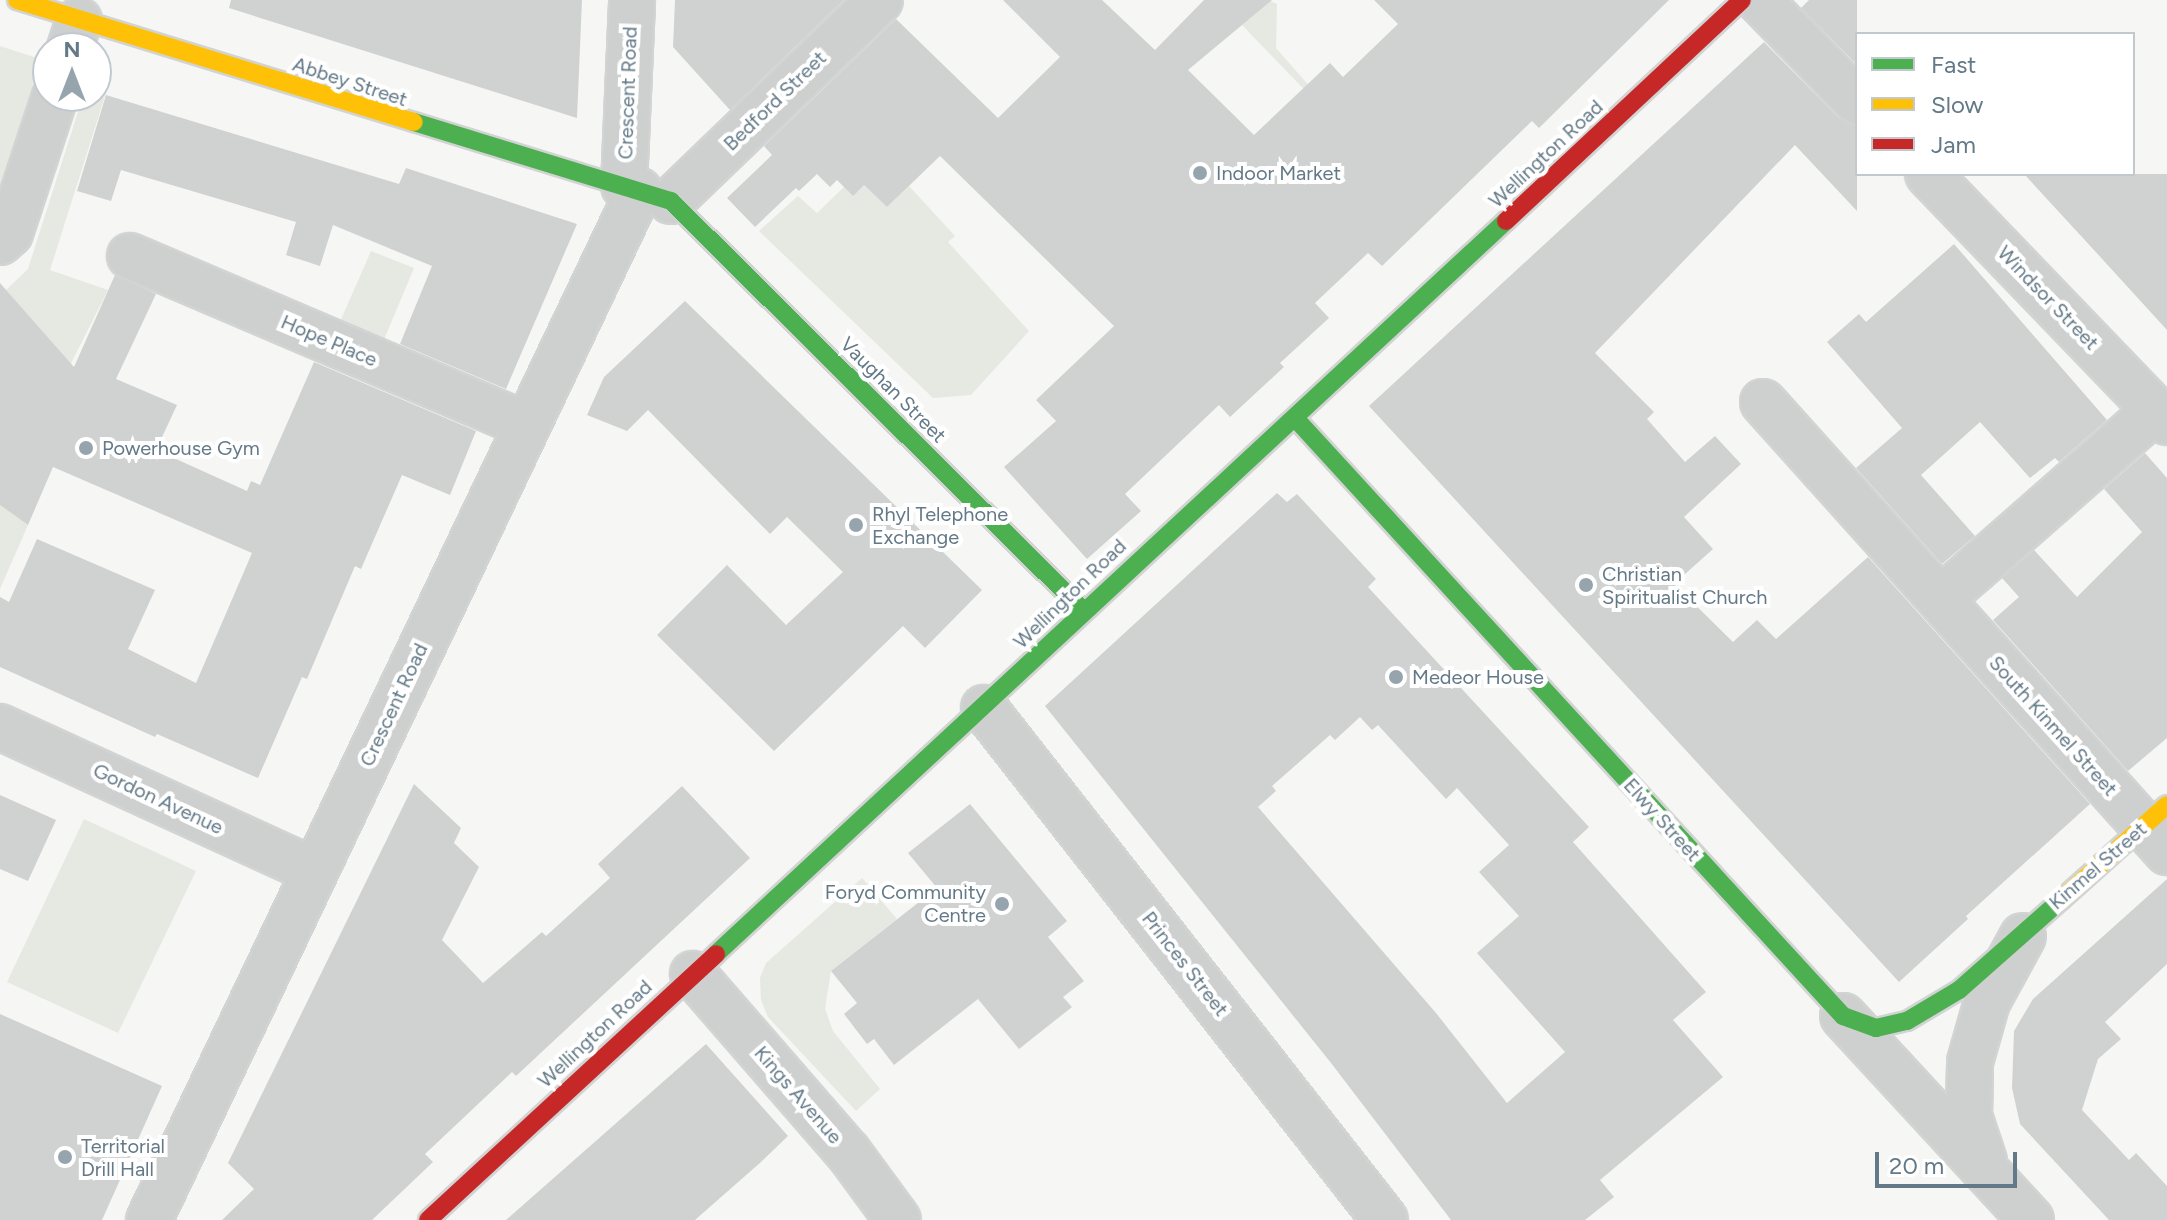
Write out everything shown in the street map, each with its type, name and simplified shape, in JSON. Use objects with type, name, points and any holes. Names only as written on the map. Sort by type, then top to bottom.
[{"type":"main road","name":"Abbey Street","points":[[17,0],[72,32]]},
{"type":"main road","name":"Wellington Road","points":[[428,1220],[984,708],[1083,610],[1295,418],[1742,0]]},
{"type":"main road","name":"Abbey Street","points":[[112,44],[645,193]]},
{"type":"main road","name":"Vaughan Street","points":[[645,193],[1083,610]]},
{"type":"main road","name":"Elwy Street","points":[[1295,418],[1843,1016]]},
{"type":"main road","name":"Kinmel Street","points":[[1843,1016],[1876,1028],[1907,1021],[1959,990],[2028,927],[2159,828]]},
{"type":"street","name":"Crescent Road","points":[[149,1220],[527,425],[645,193],[632,0]]},
{"type":"street","name":"Bedford Street","points":[[645,193],[880,0]]},
{"type":"street","points":[[1759,0],[1855,99]]},
{"type":"street","points":[[0,242],[10,233],[50,112]]},
{"type":"street","name":"Windsor Street","points":[[1930,176],[2161,416]]},
{"type":"street","name":"Hope Place","points":[[130,256],[527,425]]},
{"type":"street","name":"South Kinmel Street","points":[[1763,402],[1941,599],[2159,828]]},
{"type":"street","points":[[1941,599],[2161,416]]},
{"type":"street","name":"Princes Street","points":[[984,708],[1385,1220]]},
{"type":"street","name":"Gordon Avenue","points":[[0,727],[315,871]]},
{"type":"street","name":"Kinmel Street","points":[[1987,1169],[1969,1116],[1970,1062],[1987,1002],[2028,927]]},
{"type":"street","name":"Kings Avenue","points":[[693,974],[848,1152],[898,1220]]},
{"type":"street","name":"Elwy Street","points":[[1843,1016],[2031,1220]]},
{"type":"shaded area","points":[[1268,0],[1277,4],[1276,48],[1397,186],[1242,25]]},
{"type":"shaded area","points":[[0,46],[32,56],[32,88],[0,202]]},
{"type":"shaded area","points":[[78,112],[100,112],[50,270],[108,290],[41,423],[0,396],[56,347],[6,290],[28,269]]},
{"type":"shaded area","points":[[864,185],[887,207],[909,186],[955,236],[948,242],[1029,331],[971,395],[933,398],[759,231],[798,196],[817,213],[844,187]]},
{"type":"shaded area","points":[[371,251],[414,268],[383,342],[339,324]]},
{"type":"shaded area","points":[[0,505],[28,525],[0,589]]},
{"type":"shaded area","points":[[84,819],[196,871],[118,1033],[7,982]]},
{"type":"shaded area","points":[[862,878],[897,919],[831,971],[825,1009],[833,1031],[880,1089],[856,1111],[768,1017],[761,1000],[760,978],[766,963]]},
{"type":"building","points":[[231,0],[582,0],[577,118],[229,8]]},
{"type":"building","points":[[675,0],[844,0],[730,110],[673,47]]},
{"type":"building","points":[[1003,0],[1102,0],[1155,50],[1204,0],[1272,0],[1188,70],[1254,135],[1330,63],[1343,77],[1398,24],[1374,0],[1669,0],[1539,128],[1532,121],[1382,266],[1368,253],[1315,303],[1329,318],[1280,363],[1284,367],[1230,417],[1219,405],[1125,494],[1141,511],[1087,559],[1004,467],[1056,421],[1036,400],[1114,326],[940,156],[887,207],[864,185],[853,196],[837,180],[830,187],[817,174],[799,191],[796,188],[755,227],[727,198],[772,155],[764,146],[896,19],[998,118],[1060,57]]},
{"type":"building","points":[[1809,0],[1857,0],[1855,63],[1801,8]]},
{"type":"building","points":[[1764,42],[1839,118],[1855,124],[1857,211],[1795,145],[1595,353],[1654,412],[1647,419],[1685,462],[1715,436],[1741,464],[1684,517],[1713,549],[1674,584],[1733,642],[1757,620],[1776,639],[1868,557],[2090,804],[1966,916],[1968,919],[1899,982],[1369,406]]},
{"type":"building","points":[[112,97],[399,184],[406,168],[577,224],[506,389],[400,344],[432,266],[333,225],[320,266],[286,255],[296,222],[121,170],[111,201],[77,191],[101,112],[112,112]]},
{"type":"building","points":[[2167,174],[2167,330],[2026,176]]},
{"type":"building","points":[[1954,244],[2107,420],[2059,462],[2055,458],[2030,478],[1980,422],[1921,475],[1975,536],[1942,564],[1856,468],[1902,428],[1827,342],[1859,314],[1866,322]]},
{"type":"building","points":[[115,275],[156,294],[116,379],[177,405],[156,450],[247,491],[251,481],[260,485],[314,362],[476,431],[450,495],[402,475],[361,569],[355,566],[307,679],[302,677],[258,778],[157,734],[155,737],[0,667],[0,597],[9,602],[37,539],[155,590],[128,649],[196,683],[252,553],[53,467],[28,525],[0,505],[0,283],[74,367]]},
{"type":"building","name":"Rhyl Telephone Exchange","points":[[685,301],[982,590],[925,648],[903,626],[774,751],[657,635],[727,565],[786,625],[843,572],[787,517],[770,534],[648,410],[627,431],[587,415],[604,377]]},
{"type":"building","points":[[2145,453],[2167,478],[2167,738],[2128,771],[1993,620],[2019,597],[2002,578],[2034,550],[2077,597],[2142,532],[2104,489]]},
{"type":"building","points":[[1277,493],[1287,502],[1297,494],[1376,579],[1368,587],[1589,827],[1573,842],[1706,992],[1673,1020],[1723,1077],[1600,1180],[1614,1197],[1585,1220],[1451,1220],[1331,1063],[1045,706]],"holes":[[[1360,717],[1372,730],[1378,725],[1446,799],[1457,788],[1509,845],[1479,872],[1519,916],[1477,953],[1565,1052],[1507,1103],[1436,1013],[1258,807],[1276,791],[1272,786],[1330,735],[1335,740]]]},
{"type":"building","points":[[414,784],[461,828],[454,843],[479,867],[442,940],[483,983],[542,932],[546,936],[610,878],[598,864],[682,786],[750,858],[516,1076],[512,1072],[425,1154],[433,1162],[372,1220],[222,1220],[254,1189],[228,1163]]},
{"type":"building","points":[[0,795],[56,820],[28,881],[0,869]]},
{"type":"building","points":[[970,804],[1067,921],[1048,937],[1084,981],[1063,997],[1072,1007],[1019,1049],[978,999],[894,1065],[874,1039],[867,1044],[844,1014],[857,1003],[831,971],[937,888],[908,853]]},
{"type":"building","points":[[2167,879],[2167,964],[2105,1022],[2121,1039],[2098,1059],[2082,1110],[2129,1160],[2136,1153],[2167,1186],[2167,1220],[2109,1220],[2020,1124],[2012,1088],[2014,1031],[2033,999]]},
{"type":"building","name":"Territorial Drill Hall","points":[[0,1014],[162,1086],[102,1220],[0,1220]]},
{"type":"building","points":[[706,1044],[788,1136],[761,1162],[695,1220],[506,1220]]},
{"type":"traffic: fast","points":[[414,122],[671,201],[1083,610]]},
{"type":"traffic: fast","points":[[716,954],[1506,221]]},
{"type":"traffic: fast","points":[[1295,418],[1843,1016],[1876,1028],[1907,1021],[1959,990],[2061,900]]},
{"type":"traffic: slow","points":[[17,0],[414,122]]},
{"type":"traffic: slow","points":[[2061,900],[2167,805]]},
{"type":"traffic: jam","points":[[1506,221],[1742,0]]},
{"type":"traffic: jam","points":[[428,1220],[716,954]]},
{"type":"place","name":"Indoor Market","points":[[1200,173]]},
{"type":"place","name":"Powerhouse Gym","points":[[86,448]]},
{"type":"place","name":"Rhyl Telephone Exchange","points":[[856,525]]},
{"type":"place","name":"Christian Spiritualist Church","points":[[1586,585]]},
{"type":"place","name":"Medeor House","points":[[1396,677]]},
{"type":"place","name":"Foryd Community Centre","points":[[1002,904]]},
{"type":"place","name":"Territorial Drill Hall","points":[[65,1157]]}]
